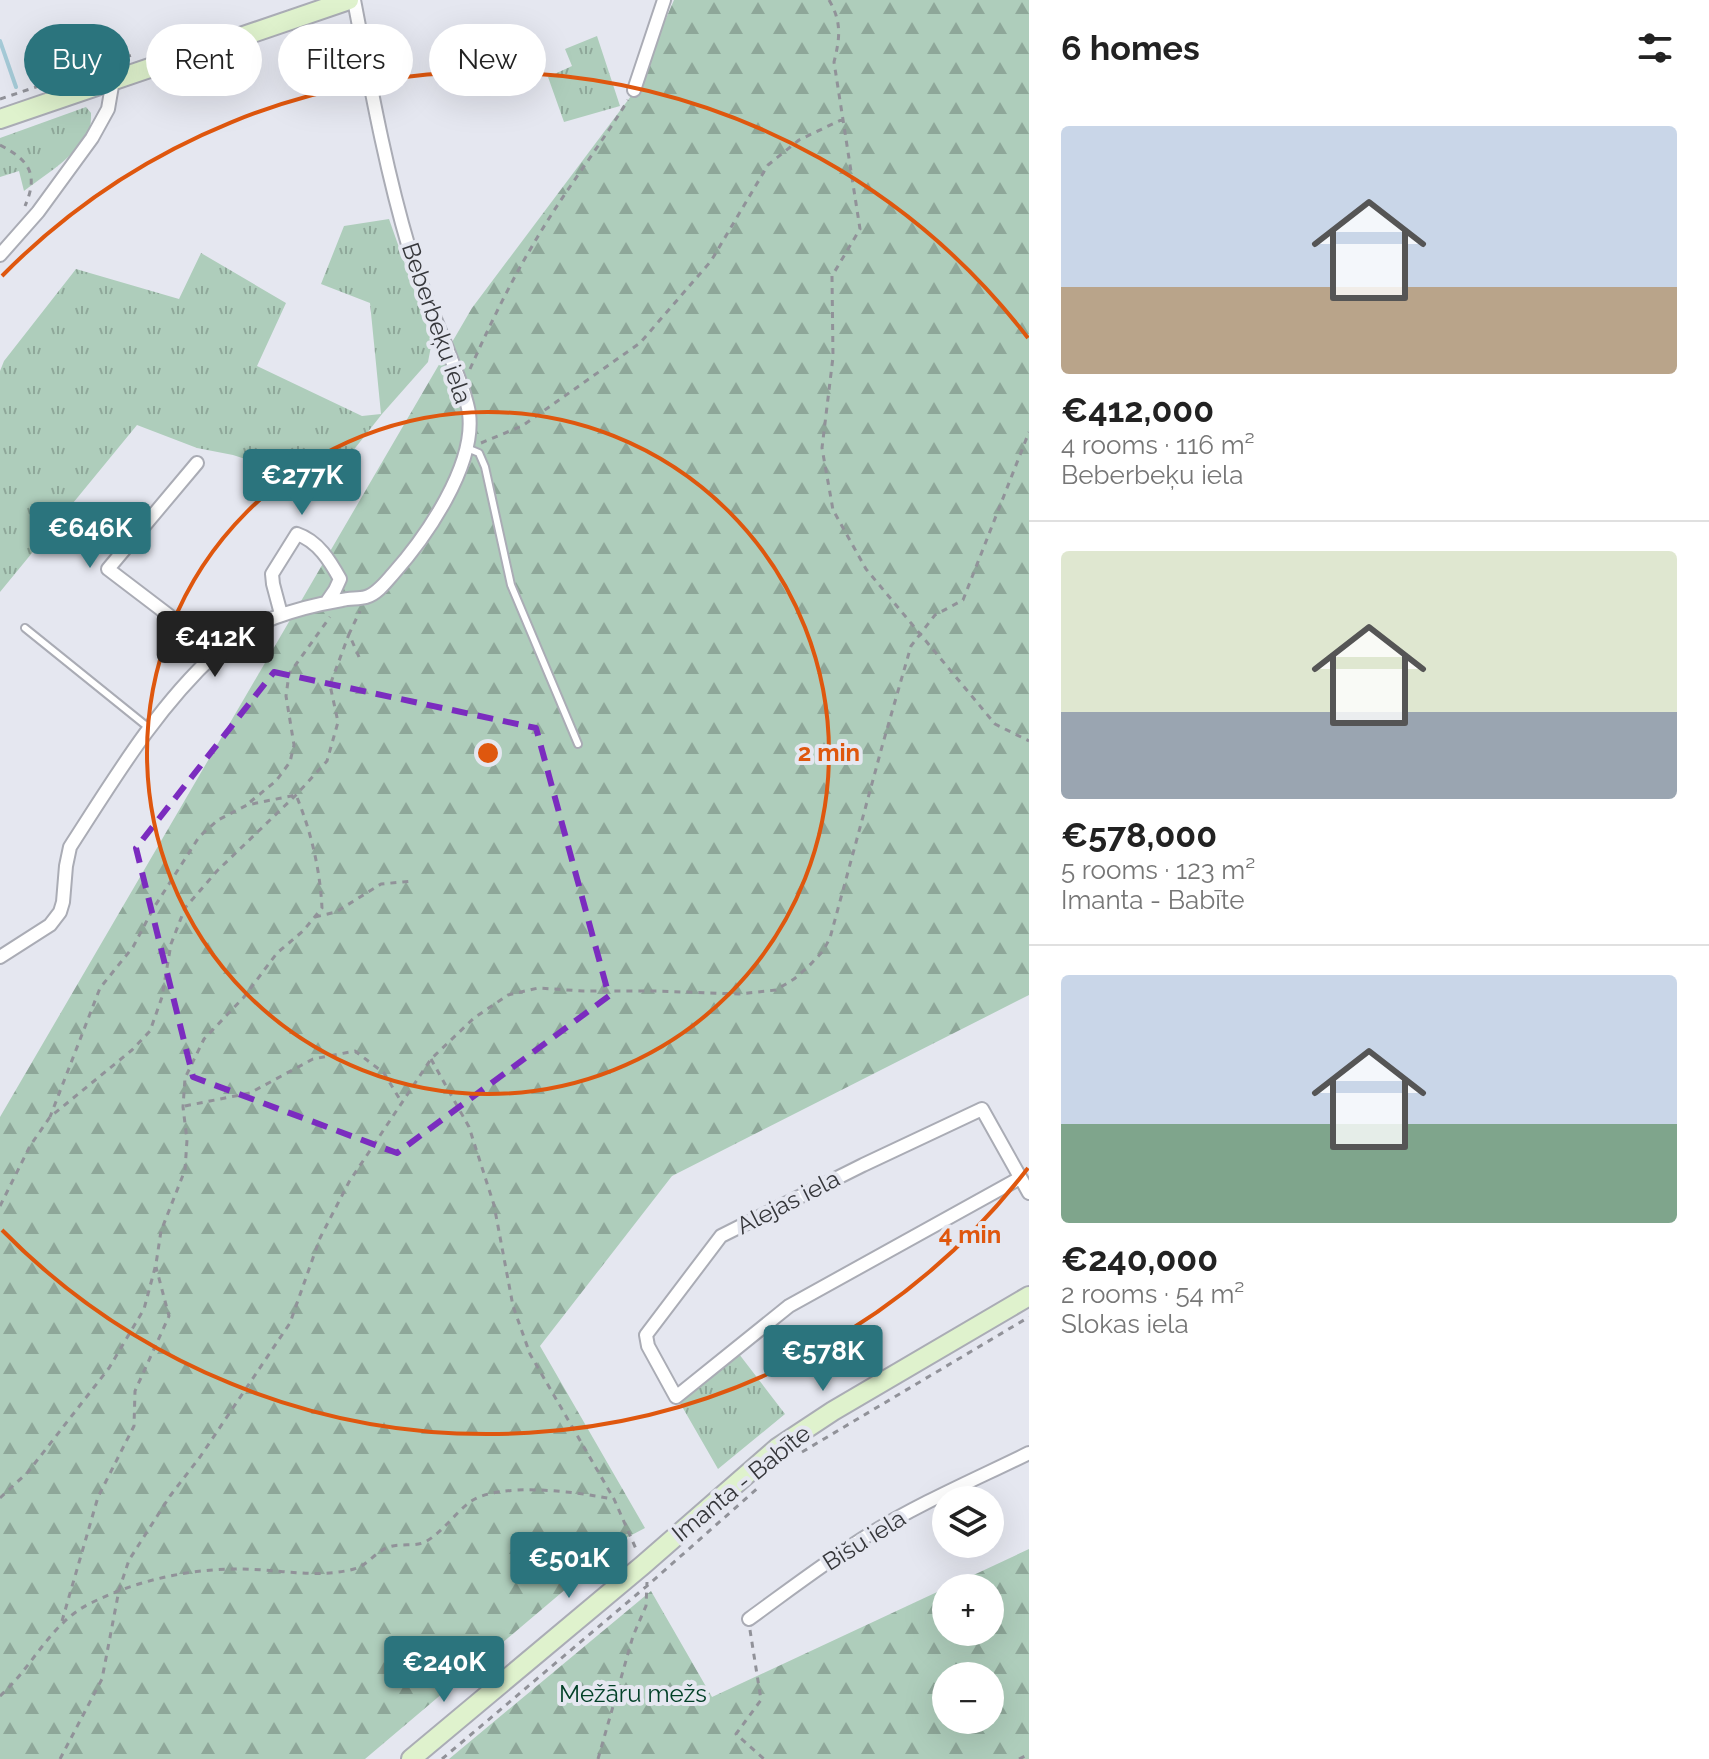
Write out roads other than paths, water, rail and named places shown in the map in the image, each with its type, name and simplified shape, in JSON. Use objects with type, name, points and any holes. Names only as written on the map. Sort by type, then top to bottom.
[{"type":"main road","points":[[130,74],[352,0]]},
{"type":"main road","points":[[0,119],[67,96]]},
{"type":"main road","name":"Imanta - Babīte","points":[[411,1759],[661,1550],[777,1448],[807,1427],[1029,1296]]},
{"type":"street","name":"Beberbeķu iela","points":[[326,603],[367,597],[380,588],[409,555],[435,518],[454,481],[467,448],[470,430],[462,386],[410,252],[398,209],[352,0]]},
{"type":"street","points":[[634,90],[664,0]]},
{"type":"street","points":[[0,255],[38,212],[92,138],[108,109],[110,96]]},
{"type":"street","points":[[197,463],[108,569],[217,652]]},
{"type":"street","points":[[0,957],[50,925],[60,912],[70,847],[149,728],[190,679],[217,652],[247,629],[281,614],[326,603],[340,579],[319,548],[297,534],[272,574],[281,614]]},
{"type":"street","name":"Alejas iela","points":[[982,1109],[1020,1178],[789,1306],[676,1397],[648,1346],[646,1335],[721,1236],[982,1109]]},
{"type":"street","points":[[1020,1178],[1029,1193]]},
{"type":"street","name":"Bišu iela","points":[[749,1619],[871,1533],[1029,1453]]},
{"type":"lane","points":[[467,448],[479,453],[485,467],[511,585],[578,744]]},
{"type":"lane","points":[[25,628],[149,728]]},
{"type":"waterway","points":[[0,41],[16,87]]},
{"type":"park label","name":"Mežāru mežs","points":[[633,1693]]}]
